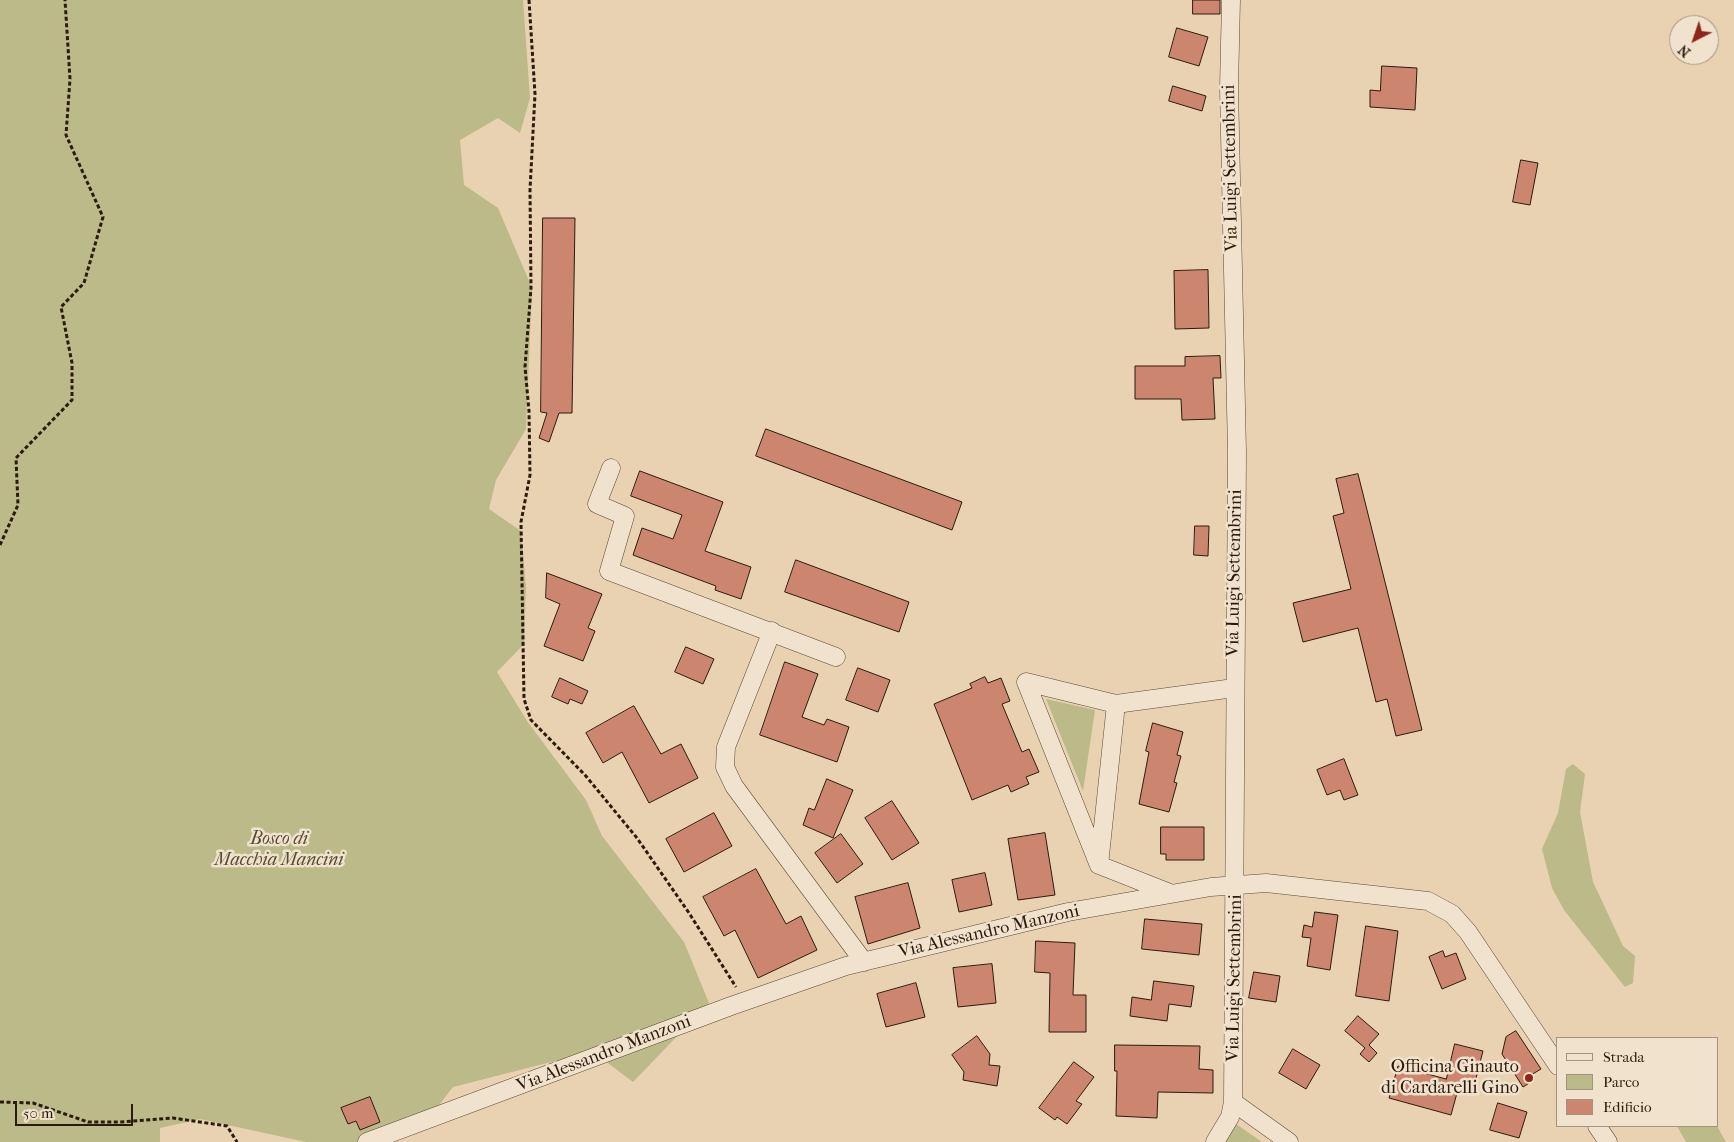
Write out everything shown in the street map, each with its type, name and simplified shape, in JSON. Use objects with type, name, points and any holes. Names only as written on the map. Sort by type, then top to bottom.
[{"type":"street","name":"Via Luigi Settembrini","points":[[1215,1142],[1230,1117],[1234,1102],[1236,884],[1234,688],[1237,452],[1229,88],[1231,0]]},
{"type":"street","points":[[611,468],[597,504],[625,516],[609,572],[772,631],[836,657]]},
{"type":"street","points":[[772,631],[726,747],[725,767],[734,786],[864,962]]},
{"type":"street","points":[[1170,893],[1099,865],[1026,682],[1116,704],[1234,688]]},
{"type":"street","points":[[1099,865],[1116,704]]},
{"type":"street","name":"Via Alessandro Manzoni","points":[[367,1142],[744,1001],[864,962],[1068,912],[1170,893],[1236,884],[1282,884],[1401,897],[1440,906],[1452,914],[1468,932],[1556,1063]]},
{"type":"street","points":[[1234,1102],[1289,1142]]},
{"type":"street","points":[[1598,1127],[1608,1142]]},
{"type":"path","points":[[0,545],[18,505],[16,458],[72,400],[72,363],[61,307],[84,283],[103,217],[66,135],[70,79],[65,0]]},
{"type":"path","points":[[529,0],[535,94],[530,190],[531,288],[525,367],[529,412],[530,474],[522,522],[524,699],[531,720],[585,775],[637,838],[689,913],[744,1001]]},
{"type":"path","points":[[0,1102],[33,1103],[88,1122],[120,1122],[173,1118],[227,1126],[238,1142]]},
{"type":"green space","name":"Bosco di Macchia Mancini","points":[[0,0],[523,0],[530,98],[520,133],[498,118],[460,140],[464,185],[498,208],[532,288],[526,429],[496,480],[489,509],[521,531],[526,587],[524,644],[497,672],[527,721],[586,800],[602,836],[684,942],[709,1003],[633,1082],[596,1054],[547,1063],[453,1087],[426,1122],[387,1142],[306,1142],[200,1119],[160,1128],[160,1142],[0,1142]]},
{"type":"green space","points":[[1046,699],[1095,710],[1083,791]]},
{"type":"green space","points":[[1573,764],[1585,774],[1580,812],[1593,882],[1623,946],[1635,956],[1633,983],[1625,987],[1564,910],[1552,888],[1542,849],[1558,813],[1566,769]]},
{"type":"green space","points":[[1236,1124],[1262,1142],[1224,1142]]},
{"type":"green space","points":[[1678,1127],[1718,1127],[1726,1142],[1686,1142]]},
{"type":"building","points":[[1193,0],[1220,0],[1220,14],[1193,14]]},
{"type":"building","points":[[1177,28],[1208,37],[1199,66],[1169,57]]},
{"type":"building","points":[[1382,66],[1417,68],[1415,110],[1370,107],[1370,90],[1380,91]]},
{"type":"building","points":[[1173,86],[1206,96],[1202,111],[1169,101]]},
{"type":"building","points":[[1521,160],[1538,163],[1530,205],[1513,202]]},
{"type":"building","points":[[543,218],[575,218],[572,413],[559,413],[549,442],[539,438],[547,413],[541,412]]},
{"type":"building","points":[[1208,270],[1209,328],[1175,329],[1174,271]]},
{"type":"building","points":[[1220,356],[1221,378],[1213,378],[1215,419],[1182,420],[1181,399],[1135,399],[1135,366],[1185,366],[1185,357]]},
{"type":"building","points":[[766,429],[962,502],[952,530],[756,456]]},
{"type":"building","points":[[640,471],[723,502],[705,551],[751,567],[741,599],[715,590],[716,586],[633,555],[642,528],[673,539],[682,515],[631,496]]},
{"type":"building","points":[[1358,474],[1422,730],[1396,736],[1387,699],[1376,702],[1358,628],[1303,642],[1293,603],[1351,589],[1333,516],[1344,513],[1336,479]]},
{"type":"building","points":[[1195,526],[1209,526],[1208,556],[1194,555]]},
{"type":"building","points":[[796,560],[909,602],[899,632],[785,592]]},
{"type":"building","points":[[547,573],[602,594],[588,628],[595,631],[583,661],[544,646],[560,604],[546,598]]},
{"type":"building","points":[[686,647],[714,659],[703,684],[675,672]]},
{"type":"building","points":[[785,662],[818,674],[802,717],[824,725],[827,719],[849,727],[837,762],[760,735]]},
{"type":"building","points":[[858,668],[890,680],[878,712],[846,700]]},
{"type":"building","points":[[985,677],[988,683],[1001,678],[1010,701],[1002,704],[1022,752],[1029,749],[1039,772],[1026,777],[1029,784],[1011,792],[1008,785],[972,800],[934,704],[972,688],[970,684]]},
{"type":"building","points":[[560,678],[588,691],[582,704],[570,699],[568,704],[552,697]]},
{"type":"building","points":[[634,706],[661,754],[681,744],[698,778],[649,803],[622,752],[603,763],[586,733]]},
{"type":"building","points":[[1153,723],[1183,732],[1177,755],[1181,756],[1174,782],[1177,783],[1169,812],[1139,804],[1149,752],[1146,751]]},
{"type":"building","points":[[1344,759],[1358,795],[1344,800],[1340,790],[1327,795],[1317,770]]},
{"type":"building","points":[[827,779],[853,790],[833,838],[803,825],[809,808],[814,810]]},
{"type":"building","points":[[892,801],[919,843],[892,860],[865,818]]},
{"type":"building","points":[[714,813],[732,846],[684,872],[666,839]]},
{"type":"building","points":[[1161,827],[1204,827],[1204,860],[1166,860],[1166,854],[1161,854]]},
{"type":"building","points":[[1045,833],[1055,895],[1018,900],[1008,839]]},
{"type":"building","points":[[841,834],[863,864],[837,883],[815,853]]},
{"type":"building","points":[[756,869],[786,924],[801,916],[817,950],[758,978],[735,930],[724,936],[703,897]]},
{"type":"building","points":[[985,873],[992,905],[959,912],[952,880]]},
{"type":"building","points":[[908,883],[920,928],[868,944],[855,897]]},
{"type":"building","points":[[1315,912],[1338,915],[1330,970],[1307,966],[1311,938],[1302,937],[1304,925],[1312,927]]},
{"type":"building","points":[[1145,919],[1202,924],[1199,955],[1142,949]]},
{"type":"building","points":[[1366,926],[1398,931],[1389,1001],[1356,996]]},
{"type":"building","points":[[1036,941],[1075,943],[1073,995],[1086,995],[1086,1032],[1049,1032],[1050,973],[1035,972]]},
{"type":"building","points":[[1443,951],[1445,957],[1456,953],[1466,979],[1442,989],[1429,957]]},
{"type":"building","points":[[992,964],[996,1003],[958,1007],[953,968]]},
{"type":"building","points":[[1254,972],[1280,976],[1276,1002],[1249,998]]},
{"type":"building","points":[[1154,981],[1194,986],[1191,1007],[1169,1004],[1167,1021],[1130,1016],[1132,997],[1151,1000]]},
{"type":"building","points":[[916,983],[925,1017],[886,1027],[877,994]]},
{"type":"building","points":[[1358,1016],[1379,1034],[1369,1045],[1377,1053],[1369,1062],[1360,1054],[1365,1048],[1345,1031]]},
{"type":"building","points":[[1516,1031],[1541,1069],[1531,1075],[1534,1080],[1523,1087],[1502,1054],[1506,1037]]},
{"type":"building","points":[[977,1036],[990,1054],[989,1065],[1000,1066],[997,1086],[963,1080],[964,1072],[952,1055]]},
{"type":"building","points":[[1455,1044],[1483,1051],[1474,1086],[1460,1082],[1451,1115],[1389,1098],[1398,1066],[1446,1079]]},
{"type":"building","points":[[1115,1045],[1200,1046],[1199,1069],[1213,1070],[1213,1093],[1158,1092],[1157,1118],[1116,1116],[1117,1071],[1115,1071]]},
{"type":"building","points":[[1293,1049],[1320,1065],[1306,1089],[1279,1073]]},
{"type":"building","points":[[1074,1062],[1094,1077],[1076,1101],[1082,1104],[1067,1124],[1057,1117],[1055,1120],[1039,1108]]},
{"type":"building","points":[[370,1097],[380,1122],[360,1130],[356,1121],[348,1124],[341,1108]]},
{"type":"building","points":[[1498,1103],[1527,1112],[1519,1138],[1490,1130]]},
{"type":"place","name":"Officina Ginauto di Cardarelli Gino","points":[[1529,1078]]}]
